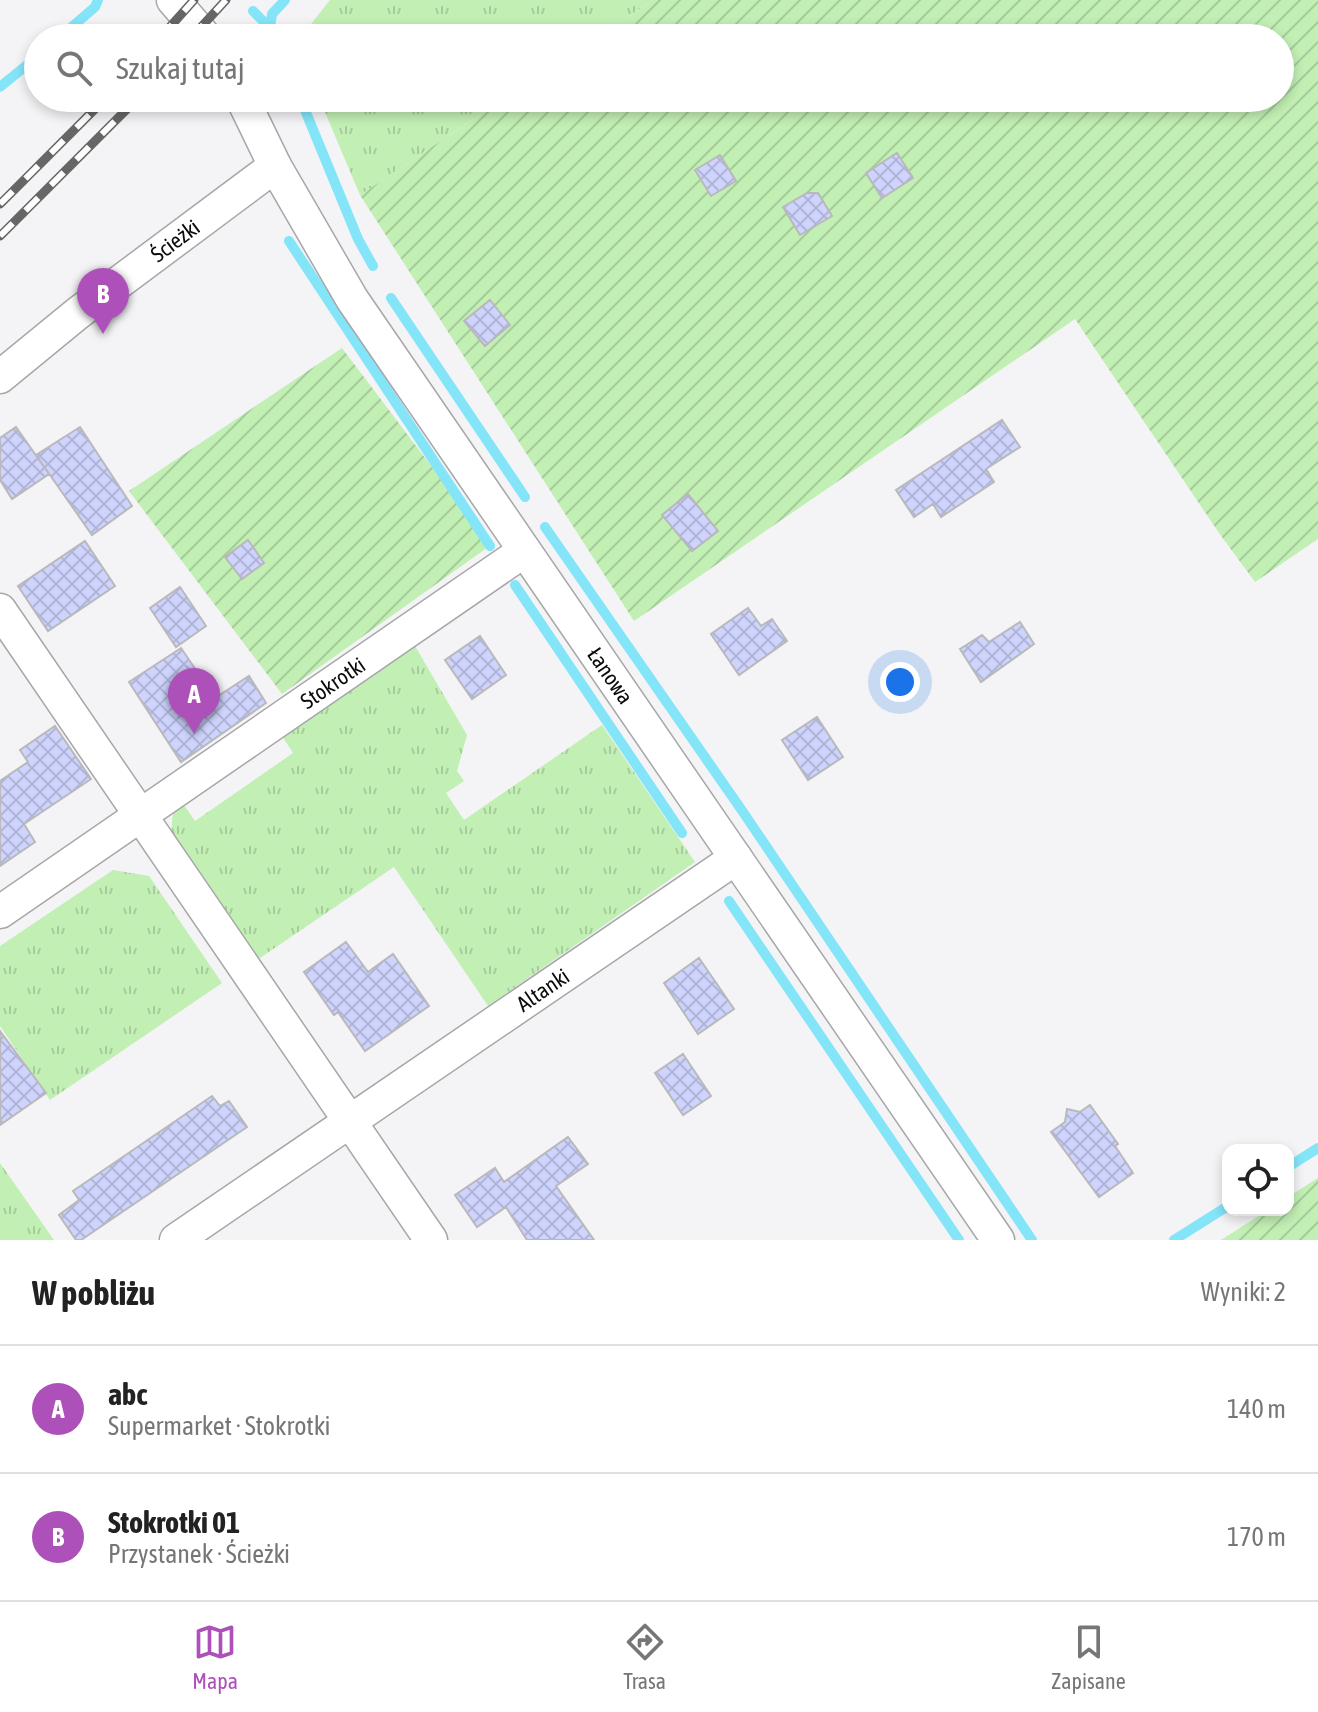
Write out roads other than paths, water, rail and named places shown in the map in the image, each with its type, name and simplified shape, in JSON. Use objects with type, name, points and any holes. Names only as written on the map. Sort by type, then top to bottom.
[{"type":"street","points":[[173,0],[194,24]]},
{"type":"street","name":"Łanowa","points":[[249,112],[275,166],[352,299],[998,1240]]},
{"type":"street","name":"Ścieżki","points":[[0,377],[78,313],[275,166]]},
{"type":"street","name":"Stokrotki","points":[[0,912],[524,551]]},
{"type":"street","points":[[0,610],[431,1240]]},
{"type":"street","name":"Altanki","points":[[176,1240],[736,858]]},
{"type":"waterway","points":[[75,24],[95,7],[98,0]]},
{"type":"waterway","points":[[271,24],[272,14],[285,0]]},
{"type":"waterway","points":[[253,11],[266,24]]},
{"type":"waterway","points":[[0,87],[24,67]]},
{"type":"waterway","points":[[306,112],[358,239],[373,266]]},
{"type":"waterway","points":[[289,241],[490,546]]},
{"type":"waterway","points":[[391,298],[525,497]]},
{"type":"waterway","points":[[545,527],[743,812],[1032,1240]]},
{"type":"waterway","points":[[515,585],[682,833]]},
{"type":"waterway","points":[[729,901],[959,1240]]},
{"type":"waterway","points":[[1294,1163],[1318,1148]]},
{"type":"waterway","points":[[1174,1240],[1222,1210]]},
{"type":"railway","points":[[173,24],[194,0]]},
{"type":"railway","points":[[204,24],[226,0]]},
{"type":"railway","points":[[0,204],[92,112]]},
{"type":"railway","points":[[0,236],[124,112]]},
{"type":"place","name":"Stokrotki 01","points":[[103,334]]},
{"type":"place","name":"abc","points":[[194,734]]}]
